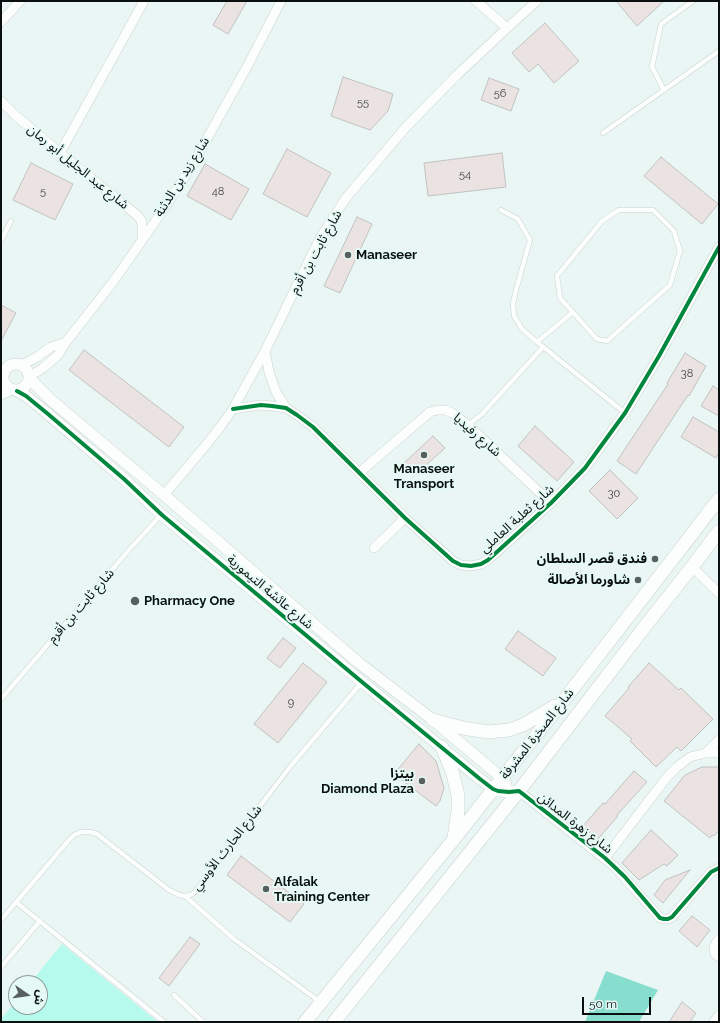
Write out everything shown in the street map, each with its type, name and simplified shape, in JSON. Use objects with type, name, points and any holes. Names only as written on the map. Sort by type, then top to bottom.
[{"type":"main road","name":"شارع الصخرة المشرفة","points":[[305,1022],[454,839],[564,700],[719,499]]},
{"type":"main road","name":"شارع الصخرة المشرفة","points":[[334,1022],[692,568],[719,531]]},
{"type":"main road","points":[[433,720],[463,728],[488,732],[509,730],[523,725],[564,700]]},
{"type":"main road","points":[[442,747],[452,771],[458,795],[458,811],[454,839]]},
{"type":"street","points":[[1,22],[20,1]]},
{"type":"street","points":[[60,154],[144,1]]},
{"type":"street","name":"شارع زيد بن الدثنة","points":[[30,377],[58,355],[66,342],[113,282],[166,206],[194,162],[248,65],[281,1]]},
{"type":"street","points":[[476,1],[507,28]]},
{"type":"street","name":"شارع ثابت بن أقرم","points":[[164,495],[211,439],[233,409],[265,351],[320,238],[346,198],[406,127],[457,75],[537,1]]},
{"type":"street","name":"شارع عبد الجليل أبو رمان","points":[[1,101],[60,154],[138,216],[142,225],[142,239]]},
{"type":"street","name":"شارع ثعلبة العاملي","points":[[265,351],[269,372],[276,392],[286,408],[313,427],[405,518],[453,561],[461,565],[472,566],[482,564],[551,503],[585,468],[625,413],[659,356],[719,247]]},
{"type":"street","name":"شارع زيد بن الدثنة","points":[[12,363],[37,357],[51,347],[66,342]]},
{"type":"street","points":[[1,395],[14,390],[23,389],[28,385],[30,377],[27,369],[12,363],[4,371],[2,378],[4,384],[8,388],[14,390]]},
{"type":"street","name":"شارع عائشة التيمورية","points":[[30,377],[51,400],[359,663],[433,720],[502,778],[513,796]]},
{"type":"street","name":"شارع عائشة التيمورية","points":[[14,390],[26,396],[54,419],[162,514],[362,682],[493,789],[513,796]]},
{"type":"street","name":"شارع ثعلبة العاملي","points":[[233,409],[261,405],[286,408]]},
{"type":"street","name":"شارع رفيديا","points":[[360,472],[430,412],[445,410],[452,413],[468,425],[551,503]]},
{"type":"street","points":[[374,548],[405,518]]},
{"type":"street","points":[[692,568],[719,594]]},
{"type":"street","points":[[706,752],[719,740]]},
{"type":"street","name":"شارع زهرة المدائن","points":[[605,858],[667,777],[677,767],[690,758],[706,752],[719,753]]},
{"type":"street","name":"شارع زهرة المدائن","points":[[513,796],[605,858],[625,877],[660,918],[668,919],[672,917],[711,872],[719,868]]},
{"type":"street","points":[[719,939],[714,948],[715,954],[719,958]]},
{"type":"street","points":[[714,1022],[719,1015]]},
{"type":"lane","points":[[664,90],[652,67],[661,24],[693,1]]},
{"type":"lane","points":[[603,133],[719,51]]},
{"type":"lane","points":[[501,210],[518,219],[530,240],[513,304],[514,316],[522,329],[625,413]]},
{"type":"lane","points":[[619,210],[652,210],[674,231],[680,251],[670,286],[607,342],[597,339],[573,312],[560,298],[556,276],[602,221],[619,210]]},
{"type":"lane","points":[[1,241],[11,221]]},
{"type":"lane","points":[[537,342],[573,312]]},
{"type":"lane","points":[[468,425],[482,414],[544,347]]},
{"type":"lane","name":"شارع ثابت بن أقرم","points":[[1,699],[128,551],[162,514]]},
{"type":"lane","name":"شارع الحارث الأوسي","points":[[1,920],[68,841],[74,835],[81,832],[97,834],[174,893],[185,896],[190,895],[194,892],[289,768],[362,682]]},
{"type":"lane","points":[[185,896],[234,938],[320,1002]]},
{"type":"lane","points":[[16,902],[164,1022]]},
{"type":"lane","points":[[1,967],[40,922]]},
{"type":"lane","points":[[174,995],[203,1022]]},
{"type":"green space","points":[[62,944],[158,1022],[1,1022],[1,1019],[8,1011],[8,1015],[48,1015],[48,975],[37,975]]},
{"type":"green space","points":[[606,971],[658,990],[639,1022],[585,1022]]},
{"type":"building","points":[[227,1],[247,1],[228,34],[213,25]]},
{"type":"building","points":[[616,1],[664,1],[637,26]]},
{"type":"building","points":[[545,23],[579,61],[554,83],[538,64],[529,72],[512,53]]},
{"type":"building","points":[[343,77],[393,94],[388,111],[370,130],[331,116]]},
{"type":"building","points":[[489,78],[519,89],[511,111],[481,100]]},
{"type":"building","points":[[287,149],[331,173],[307,217],[263,194]]},
{"type":"building","points":[[502,153],[506,187],[428,196],[424,163]]},
{"type":"building","points":[[661,157],[718,204],[702,224],[644,176]]},
{"type":"building","points":[[31,163],[73,184],[55,220],[13,200]]},
{"type":"building","points":[[205,164],[249,189],[231,220],[187,196]]},
{"type":"building","name":"Manaseer","points":[[357,217],[372,224],[340,293],[324,286]]},
{"type":"building","points":[[1,305],[16,313],[1,341]]},
{"type":"building","points":[[84,350],[184,427],[169,447],[69,370]]},
{"type":"building","points":[[685,353],[706,366],[689,396],[688,395],[636,474],[617,461],[668,384],[667,383]]},
{"type":"building","points":[[713,386],[719,390],[719,416],[701,406]]},
{"type":"building","points":[[693,417],[719,432],[719,452],[716,458],[681,437]]},
{"type":"building","points":[[535,426],[574,462],[557,481],[518,446]]},
{"type":"building","name":"Manaseer Transport","points":[[433,436],[445,448],[415,475],[404,463]]},
{"type":"building","points":[[610,470],[638,498],[617,519],[589,491]]},
{"type":"building","points":[[518,631],[556,658],[543,676],[505,649]]},
{"type":"building","points":[[283,638],[296,648],[280,668],[267,658]]},
{"type":"building","points":[[303,663],[327,682],[278,743],[254,724]]},
{"type":"building","points":[[649,663],[679,690],[681,688],[713,719],[681,751],[677,747],[656,767],[630,741],[632,739],[605,716]]},
{"type":"building","name":"بيتزا Diamond Plaza","points":[[419,744],[436,761],[444,788],[440,801],[436,806],[394,774]]},
{"type":"building","points":[[702,767],[719,767],[719,830],[710,838],[664,801],[685,775]]},
{"type":"building","points":[[634,771],[647,782],[597,840],[583,826]]},
{"type":"building","points":[[651,830],[678,855],[667,866],[664,864],[639,880],[622,863]]},
{"type":"building","name":"Alfalak Training Center","points":[[241,856],[304,904],[290,922],[227,875]]},
{"type":"building","points":[[690,870],[663,903],[654,895],[665,880]]},
{"type":"building","points":[[692,916],[710,930],[697,947],[679,931]]},
{"type":"building","points":[[190,937],[200,944],[169,986],[159,978]]},
{"type":"building","points":[[682,1002],[696,1013],[690,1022],[669,1022]]},
{"type":"cycle path","points":[[233,409],[261,405],[286,408],[313,427],[405,518],[453,561],[461,565],[471,566],[481,564],[488,560],[551,503],[585,468],[625,413],[659,356],[719,247]]},
{"type":"cycle path","points":[[17,391],[26,396],[48,414],[124,479],[162,515],[480,779],[498,791],[519,791],[605,858],[625,877],[660,918],[668,919],[672,917],[711,872],[719,868]]},
{"type":"place","name":"Manaseer","points":[[348,255]]},
{"type":"place","name":"Manaseer Transport","points":[[424,455]]},
{"type":"place","name":"فندق قصر السلطان","points":[[655,559]]},
{"type":"place","name":"شاورما الأصالة","points":[[638,580]]},
{"type":"place","name":"Pharmacy One","points":[[135,601]]},
{"type":"place","name":"بيتزا Diamond Plaza","points":[[422,781]]},
{"type":"place","name":"Alfalak Training Center","points":[[266,889]]}]
